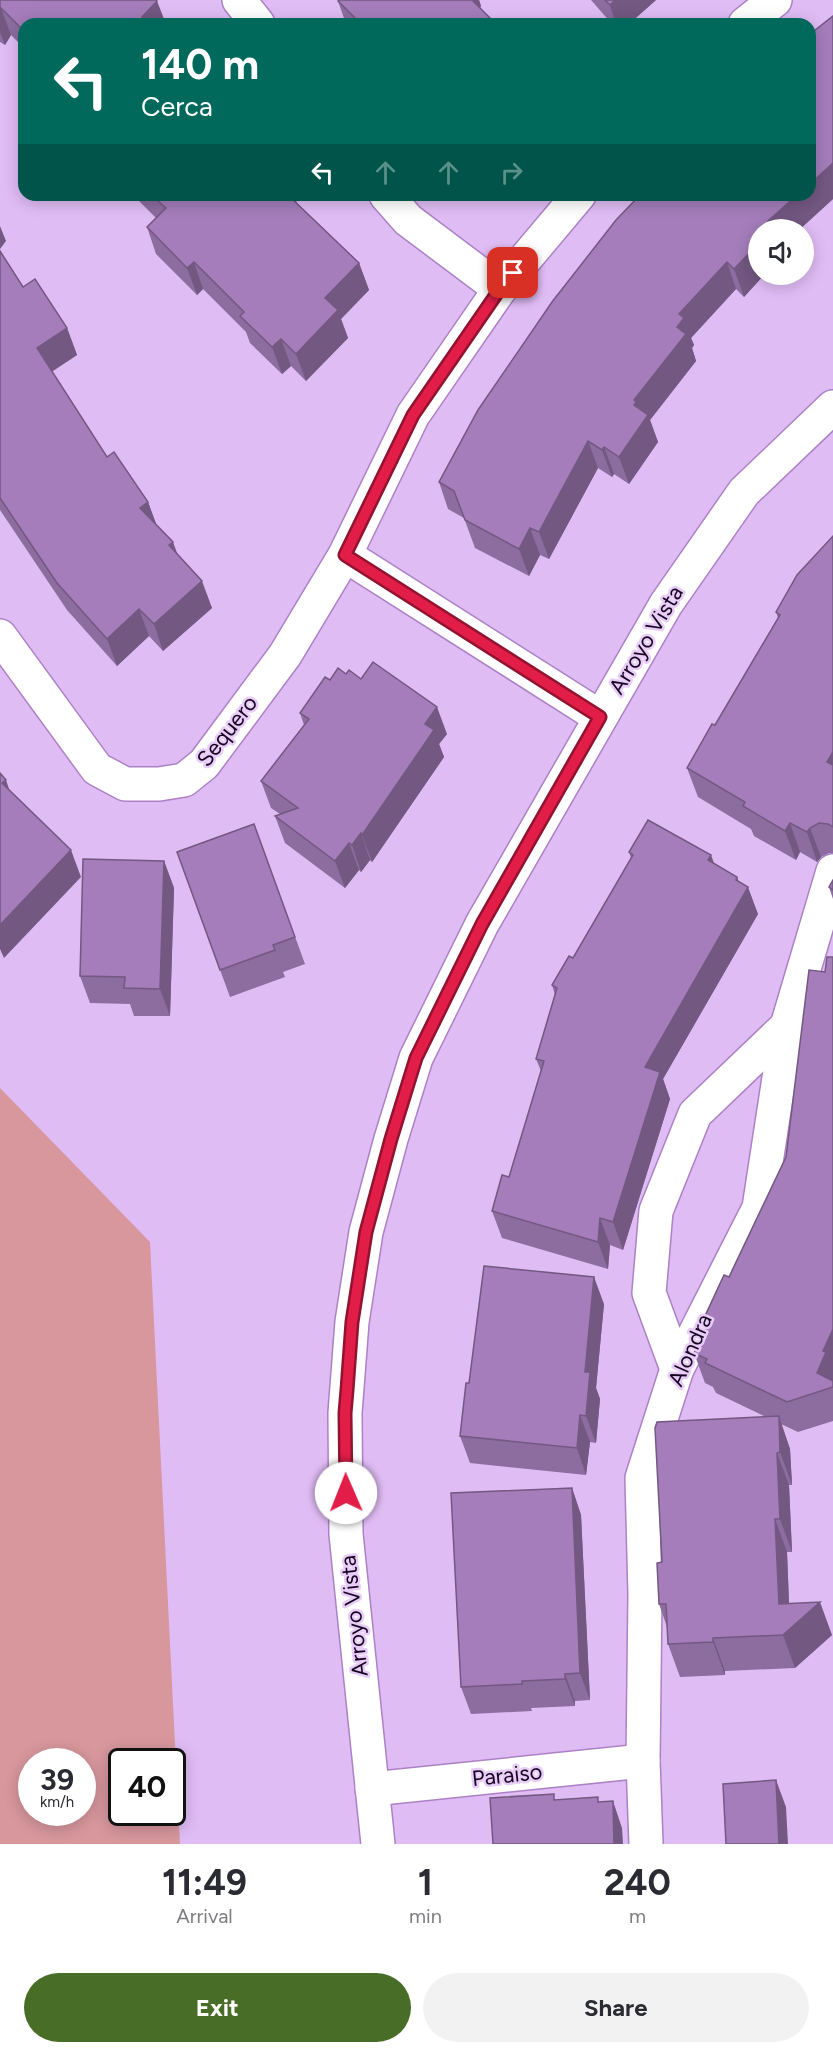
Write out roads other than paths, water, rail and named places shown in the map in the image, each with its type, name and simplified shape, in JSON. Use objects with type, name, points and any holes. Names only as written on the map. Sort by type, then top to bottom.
[{"type":"street","points":[[239,0],[253,18]]},
{"type":"street","points":[[752,18],[775,0]]},
{"type":"street","points":[[392,201],[408,220],[500,289]]},
{"type":"street","name":"Sequero","points":[[0,636],[97,768],[125,784],[159,784],[184,780],[204,764],[285,655],[345,555],[413,415],[500,289],[574,201]]},
{"type":"street","name":"Arroyo Vista","points":[[378,1844],[346,1534],[345,1413],[352,1322],[366,1232],[416,1058],[482,924],[666,604],[744,492],[833,407]]},
{"type":"street","points":[[345,555],[600,717]]},
{"type":"street","name":"Alondra","points":[[646,1844],[643,1761],[645,1594],[642,1478],[677,1369],[759,1208],[787,1026],[833,871]]},
{"type":"street","points":[[677,1369],[649,1293],[656,1211],[695,1114],[787,1026]]},
{"type":"street","name":"Paraiso","points":[[372,1789],[643,1761]]}]
